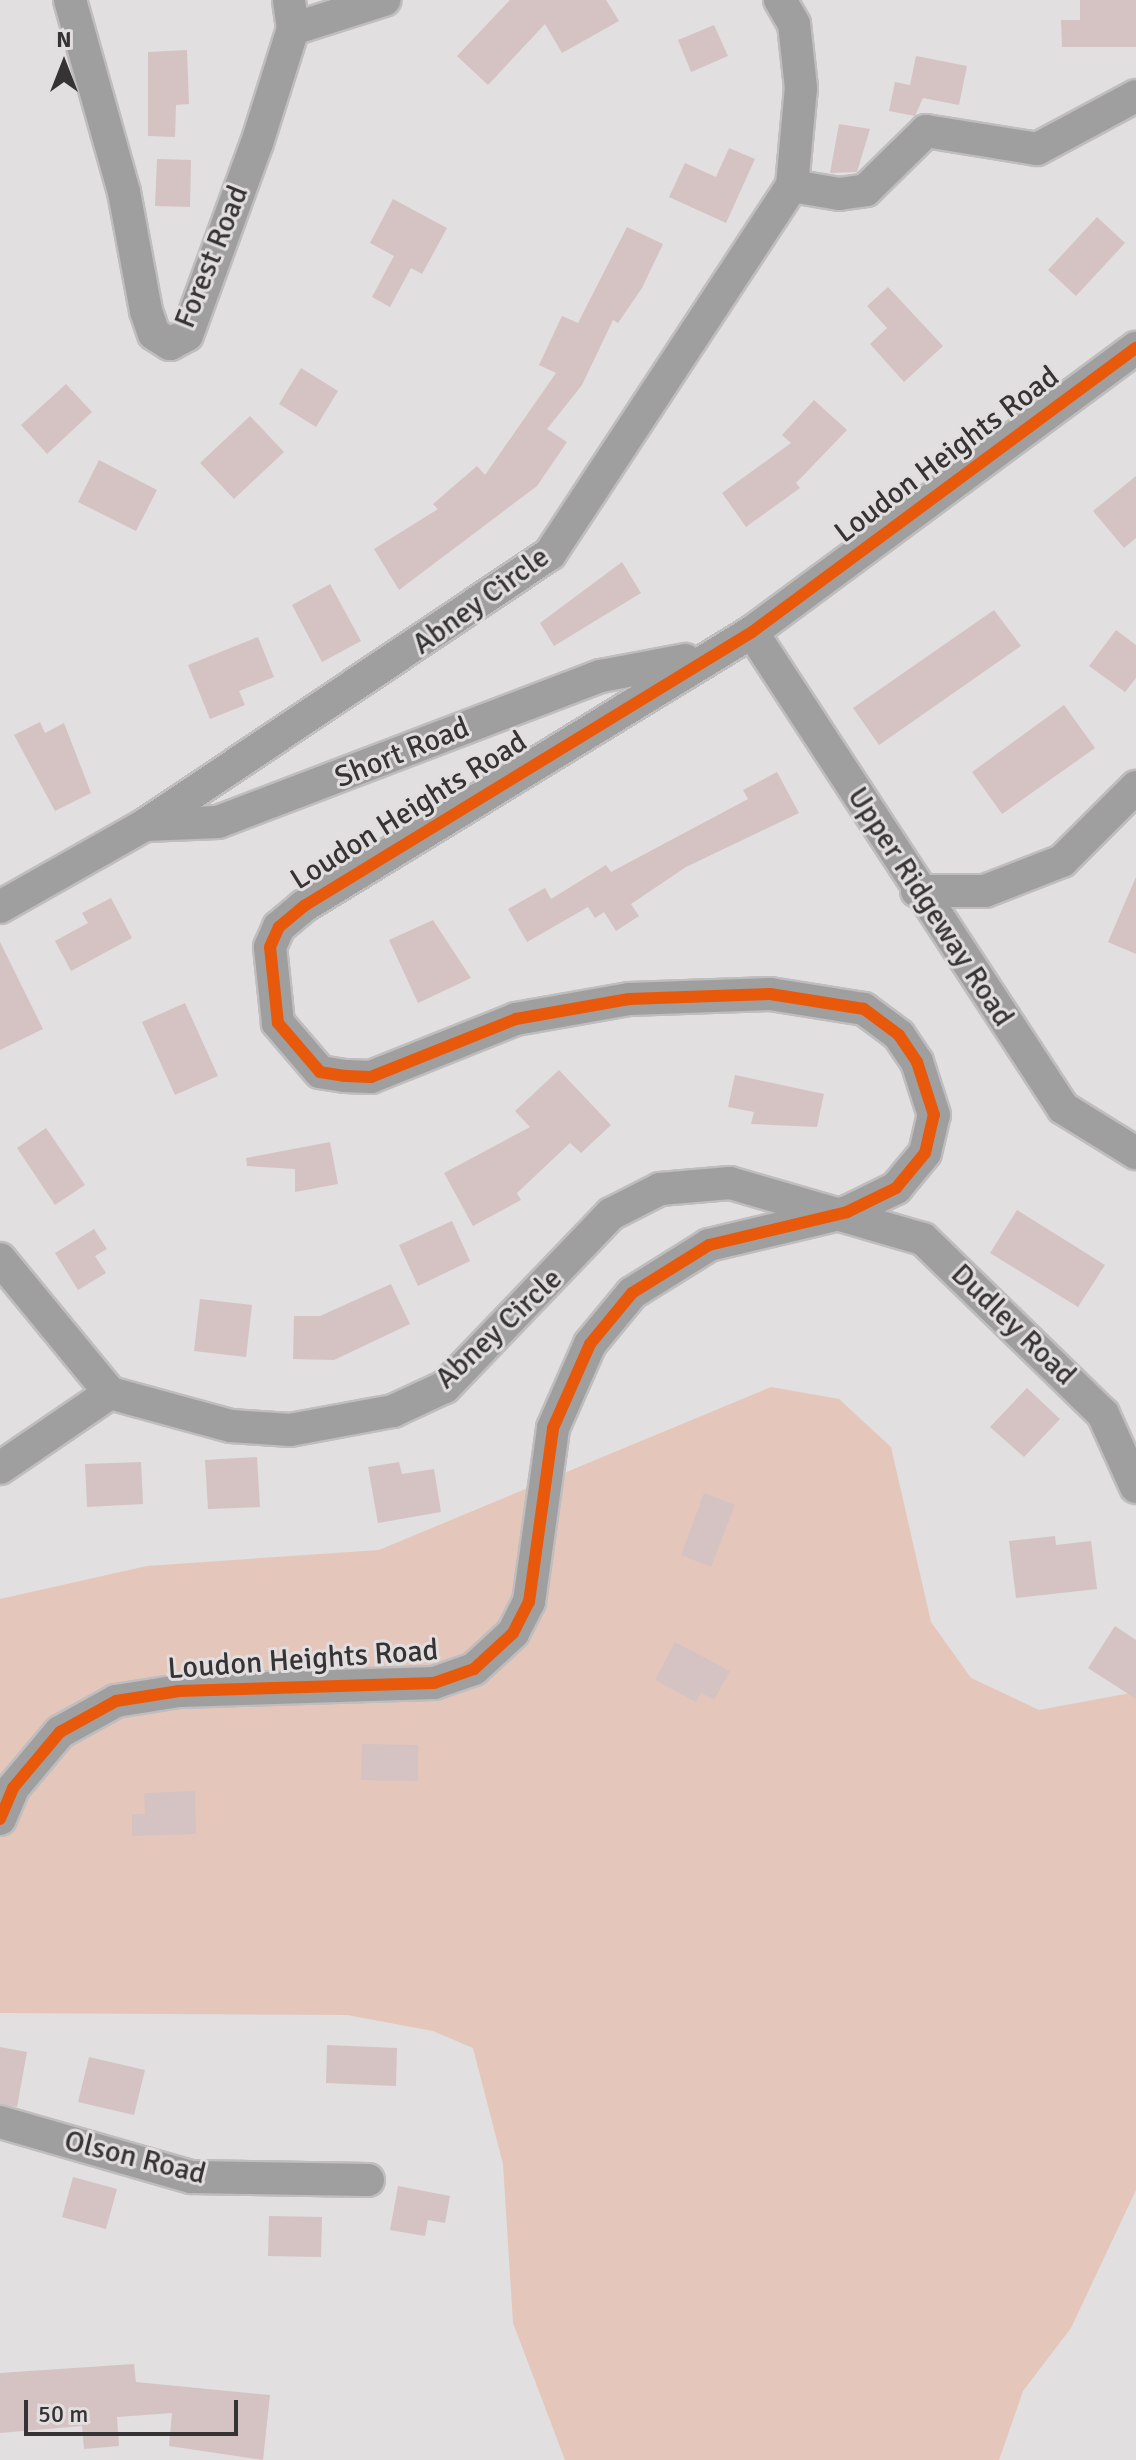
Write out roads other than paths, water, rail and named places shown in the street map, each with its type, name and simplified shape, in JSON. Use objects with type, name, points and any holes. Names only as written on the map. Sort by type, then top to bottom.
[{"type":"street","name":"Forest Road","points":[[70,0],[124,192],[146,311],[154,334],[170,344],[187,335],[204,292],[291,15]]},
{"type":"street","points":[[291,15],[384,0]]},
{"type":"street","name":"Abney Circle","points":[[0,907],[145,825],[550,554],[792,186],[801,88],[794,24],[780,0]]},
{"type":"street","points":[[792,186],[866,190],[926,131],[1037,149],[1136,96]]},
{"type":"street","name":"Loudon Heights Road","points":[[0,1819],[13,1788],[60,1732],[116,1701],[179,1691],[434,1683],[474,1669],[513,1633],[529,1602],[553,1428],[590,1344],[632,1293],[709,1245],[847,1212],[896,1188],[925,1153],[934,1115],[917,1062],[899,1035],[864,1009],[770,994],[629,999],[516,1019],[371,1077],[320,1072],[278,1023],[268,964],[279,927],[703,657],[752,632],[1136,348]]},
{"type":"street","name":"Upper Ridgeway Road","points":[[752,632],[917,891],[1063,1108],[1136,1153]]},
{"type":"street","name":"Short Road","points":[[145,825],[218,822],[601,676],[703,657]]},
{"type":"street","points":[[917,891],[985,891],[1062,861],[1136,787]]},
{"type":"street","name":"Abney Circle","points":[[110,1393],[231,1426],[290,1430],[393,1411],[445,1387],[611,1214],[660,1189],[730,1183],[847,1212]]},
{"type":"street","name":"Dudley Road","points":[[847,1212],[923,1239],[1027,1335],[1103,1414],[1136,1487]]},
{"type":"street","points":[[0,1259],[110,1393],[0,1468]]},
{"type":"street","name":"Olson Road","points":[[0,2122],[191,2177],[368,2180]]}]
